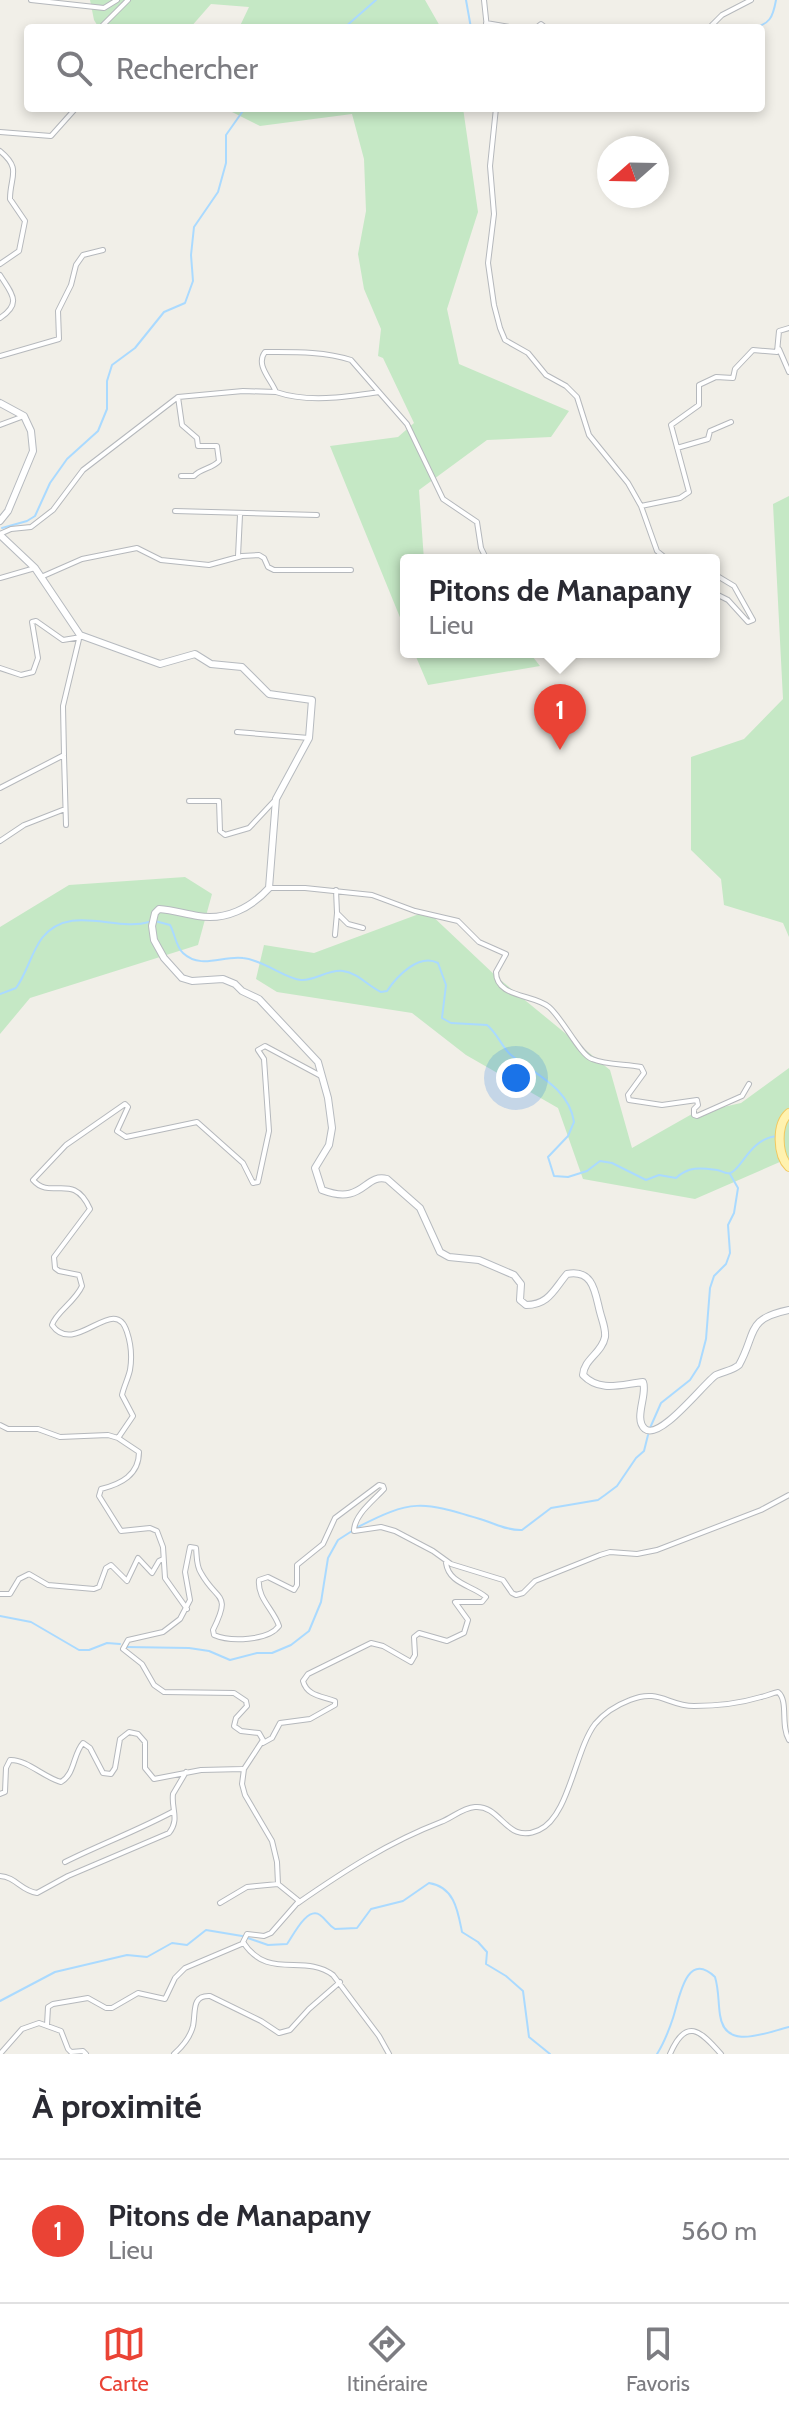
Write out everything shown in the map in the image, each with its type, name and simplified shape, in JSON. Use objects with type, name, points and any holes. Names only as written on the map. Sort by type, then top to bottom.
[{"type":"main road","points":[[0,403],[24,416],[31,431],[33,451],[8,511],[0,521]]},
{"type":"main road","points":[[0,535],[35,568],[81,636],[160,664],[195,654],[211,664],[242,667],[269,694],[312,700],[309,738],[276,799],[269,888],[249,907],[230,913],[200,917],[159,909],[152,926],[159,951],[182,978],[192,981],[227,980],[259,999],[314,1057],[323,1077],[332,1128],[329,1145],[315,1168],[322,1190],[350,1195],[372,1180],[380,1177],[387,1179],[423,1213],[437,1250],[449,1257],[479,1260],[514,1275],[520,1281],[520,1300],[526,1305],[549,1298],[567,1274],[586,1277],[594,1286],[606,1334],[599,1349],[583,1367],[583,1375],[589,1381],[607,1386],[643,1382],[641,1419],[647,1430],[659,1429],[698,1395],[712,1378],[739,1365],[760,1320],[789,1310]]},
{"type":"main road","points":[[789,1113],[781,1124],[781,1156],[789,1167]]},
{"type":"street","points":[[31,0],[104,8],[117,0]]},
{"type":"street","points":[[104,24],[128,0]]},
{"type":"street","points":[[484,0],[486,24]]},
{"type":"street","points":[[713,24],[722,15],[751,0]]},
{"type":"street","points":[[0,132],[51,136],[72,112]]},
{"type":"street","points":[[496,112],[490,166],[494,214],[488,263],[500,328],[505,340],[528,353],[546,375],[566,386],[577,397],[589,435],[628,483],[661,554]]},
{"type":"street","points":[[0,151],[12,164],[14,175],[10,199],[25,221],[19,251],[0,264]]},
{"type":"street","points":[[0,356],[59,339],[58,311],[71,285],[76,265],[83,255],[103,250]]},
{"type":"street","points":[[0,275],[12,294],[13,303],[10,312],[0,318]]},
{"type":"street","points":[[789,328],[779,331],[779,349],[789,372]]},
{"type":"street","points":[[641,506],[680,498],[689,492],[671,425],[699,405],[699,385],[716,377],[733,378],[735,369],[753,350],[773,354],[779,349]]},
{"type":"street","points":[[276,392],[260,363],[265,352],[338,356],[351,360],[407,424],[443,499],[477,522],[484,554]]},
{"type":"street","points":[[0,535],[11,529],[31,527],[53,510],[83,470],[178,397],[243,391],[335,398],[379,392]]},
{"type":"street","points":[[178,397],[182,425],[197,438],[198,446],[217,446],[219,461],[201,469],[194,476],[181,476]]},
{"type":"street","points":[[0,425],[24,416]]},
{"type":"street","points":[[677,448],[708,439],[710,431],[731,422]]},
{"type":"street","points":[[175,511],[317,515]]},
{"type":"street","points":[[238,557],[240,515]]},
{"type":"street","points":[[41,577],[82,559],[137,548],[161,560],[209,565],[259,555],[274,570],[351,570]]},
{"type":"street","points":[[0,578],[35,568]]},
{"type":"street","points":[[720,578],[734,586],[753,620],[748,622],[728,600],[720,596]]},
{"type":"street","points":[[0,668],[21,675],[33,672],[38,658],[32,622],[36,621],[63,640],[81,636],[63,706],[66,825]]},
{"type":"street","points":[[237,732],[309,738]]},
{"type":"street","points":[[0,788],[64,755]]},
{"type":"street","points":[[189,801],[219,801],[220,831],[228,835],[249,828],[276,799]]},
{"type":"street","points":[[0,841],[24,825],[65,809]]},
{"type":"street","points":[[269,888],[336,890],[372,895],[415,911],[458,921],[479,942],[506,954],[496,972],[497,980],[515,995],[536,999],[548,1006],[571,1031],[578,1047],[589,1059],[641,1067],[644,1073],[628,1095],[629,1100],[662,1105],[697,1100],[698,1105],[694,1109],[697,1116],[742,1096],[749,1084]]},
{"type":"street","points":[[335,935],[336,890]]},
{"type":"street","points":[[337,913],[348,924],[363,928]]},
{"type":"street","points":[[118,1438],[133,1416],[122,1395],[131,1353],[125,1325],[118,1318],[110,1318],[78,1334],[65,1334],[56,1331],[52,1325],[53,1318],[71,1304],[82,1286],[79,1275],[55,1268],[54,1257],[90,1209],[84,1196],[74,1189],[44,1187],[33,1180],[66,1145],[125,1104],[128,1107],[117,1131],[120,1135],[126,1137],[197,1122],[243,1163],[249,1180],[258,1182],[269,1131],[264,1059],[258,1050],[265,1046],[323,1077]]},
{"type":"street","points":[[0,1425],[8,1429],[38,1429],[60,1437],[99,1434],[118,1438],[139,1452],[137,1468],[124,1482],[101,1489],[99,1496],[121,1531],[150,1528],[157,1531],[161,1538],[165,1578],[187,1609]]},
{"type":"street","points":[[263,1743],[259,1733],[244,1732],[234,1726],[234,1721],[247,1706],[242,1696],[234,1693],[164,1692],[154,1685],[142,1664],[124,1651],[123,1645],[128,1640],[167,1630],[177,1623],[187,1609],[190,1600],[186,1565],[190,1547],[193,1546],[201,1574],[218,1592],[222,1605],[214,1635],[225,1639],[247,1638],[276,1631],[278,1622],[260,1593],[259,1580],[268,1577],[294,1590],[297,1565],[323,1544],[331,1521],[381,1485],[384,1489],[369,1504],[355,1524],[354,1531],[390,1529],[433,1551],[446,1562],[503,1580],[512,1593],[519,1595],[535,1581],[600,1555],[657,1550],[761,1510],[789,1495]]},
{"type":"street","points":[[0,1594],[10,1594],[19,1579],[29,1574],[48,1585],[94,1589],[99,1587],[106,1568],[111,1565],[127,1581],[138,1558],[152,1573],[163,1559]]},
{"type":"street","points":[[298,1903],[297,1898],[278,1884],[272,1841],[243,1789],[244,1769],[263,1743],[272,1738],[280,1723],[304,1721],[335,1705],[335,1701],[318,1696],[305,1687],[303,1681],[308,1674],[371,1643],[383,1646],[411,1662],[415,1655],[414,1637],[419,1633],[447,1641],[464,1633],[468,1627],[467,1616],[455,1602],[482,1602],[486,1597],[453,1578],[446,1562]]},
{"type":"street","points":[[47,2025],[46,2013],[53,2004],[88,1998],[112,2008],[138,1993],[165,1999],[175,1978],[185,1968],[243,1943],[246,1935],[271,1933],[298,1903],[376,1852],[463,1810],[483,1808],[492,1812],[508,1828],[522,1833],[536,1832],[547,1826],[557,1811],[595,1724],[612,1710],[639,1697],[660,1696],[692,1706],[759,1698],[778,1692],[784,1694],[787,1701],[786,1735],[789,1740]]},
{"type":"street","points":[[0,1794],[5,1792],[6,1768],[10,1760],[18,1760],[44,1776],[61,1782],[68,1778],[83,1743],[90,1748],[103,1773],[111,1774],[120,1739],[129,1732],[138,1734],[145,1742],[145,1768],[150,1777],[157,1779],[186,1772],[244,1769]]},
{"type":"street","points":[[0,1876],[11,1877],[28,1892],[37,1893],[68,1876],[169,1833],[175,1821],[173,1794],[186,1772]]},
{"type":"street","points":[[65,1862],[101,1844],[136,1832],[175,1810]]},
{"type":"street","points":[[220,1903],[247,1887],[278,1884]]},
{"type":"street","points":[[243,1943],[268,1963],[326,1969],[340,1982],[389,2054]]},
{"type":"street","points":[[174,2054],[189,2037],[197,2001],[203,1996],[236,2008],[279,2033],[290,2030],[340,1982]]},
{"type":"street","points":[[0,2054],[26,2027],[39,2023],[61,2031],[69,2051],[83,2051],[86,2054]]},
{"type":"street","points":[[670,2054],[676,2040],[692,2030],[706,2037],[721,2054]]},
{"type":"green space","points":[[90,0],[425,0],[439,24],[241,24],[249,7],[211,4],[194,24],[96,24]]},
{"type":"green space","points":[[232,112],[464,112],[478,212],[447,309],[459,364],[569,411],[551,437],[487,440],[419,490],[424,554],[400,554],[400,617],[330,446],[398,437],[414,423],[383,358],[378,356],[381,329],[364,289],[358,254],[366,211],[364,159],[352,114],[260,126]]},
{"type":"green space","points":[[789,496],[789,937],[783,923],[724,905],[721,879],[691,850],[691,757],[744,739],[783,699],[773,504]]},
{"type":"green space","points":[[417,658],[534,658],[540,666],[428,685]]},
{"type":"green space","points":[[185,877],[212,894],[198,945],[30,998],[0,1034],[0,927],[69,885]]},
{"type":"green space","points":[[427,911],[498,978],[610,1070],[632,1148],[692,1114],[741,1103],[789,1068],[789,1158],[695,1199],[583,1179],[558,1108],[466,1055],[412,1013],[277,992],[256,979],[264,945],[314,953]]},
{"type":"waterway","points":[[349,24],[376,0]]},
{"type":"waterway","points":[[466,0],[470,24]]},
{"type":"waterway","points":[[763,24],[770,19],[776,0]]},
{"type":"waterway","points":[[2,528],[35,516],[50,483],[67,459],[98,431],[107,409],[107,381],[112,365],[135,348],[164,312],[185,303],[193,281],[191,255],[194,227],[218,192],[226,163],[226,135],[242,112]]},
{"type":"waterway","points":[[0,994],[16,988],[38,944],[53,928],[79,920],[122,924],[149,922]]},
{"type":"waterway","points":[[155,921],[170,925],[181,950],[197,961],[243,958],[301,980],[343,971],[381,992],[387,991],[416,964],[423,961],[438,963],[446,985],[442,1018],[451,1023],[487,1025],[511,1055],[558,1090],[571,1110],[574,1122],[568,1136],[548,1157],[554,1176],[568,1177],[587,1171],[600,1161],[612,1163],[646,1180],[659,1175],[676,1178],[695,1169],[730,1173],[760,1142],[778,1136]]},
{"type":"waterway","points":[[650,1428],[661,1403],[690,1380],[699,1366],[706,1339],[710,1288],[714,1276],[726,1264],[730,1253],[728,1225],[734,1213],[738,1188],[730,1174]]},
{"type":"waterway","points":[[356,1528],[404,1508],[430,1506],[522,1530],[551,1508],[598,1500],[617,1486],[644,1451],[648,1435]]},
{"type":"waterway","points":[[126,1647],[189,1648],[209,1651],[230,1660],[257,1653],[272,1653],[291,1645],[309,1631],[321,1602],[328,1558],[338,1540],[352,1531]]},
{"type":"waterway","points":[[0,1616],[31,1622],[79,1650],[89,1650],[107,1643],[120,1644]]},
{"type":"waterway","points":[[0,2001],[55,1972],[127,1955],[147,1957],[172,1943],[187,1945],[206,1930],[242,1936],[268,1945],[287,1944],[305,1918],[315,1913],[335,1929],[357,1928],[371,1909],[403,1901],[429,1883],[438,1885],[450,1895],[462,1932],[487,1952],[486,1964],[523,1991],[529,2037],[550,2054]]},
{"type":"waterway","points":[[657,2054],[668,2032],[685,1980],[697,1969],[715,1977],[720,2015],[723,2026],[730,2033],[748,2037],[789,2027]]},
{"type":"place","name":"Pitons de Manapany","points":[[560,750]]}]
